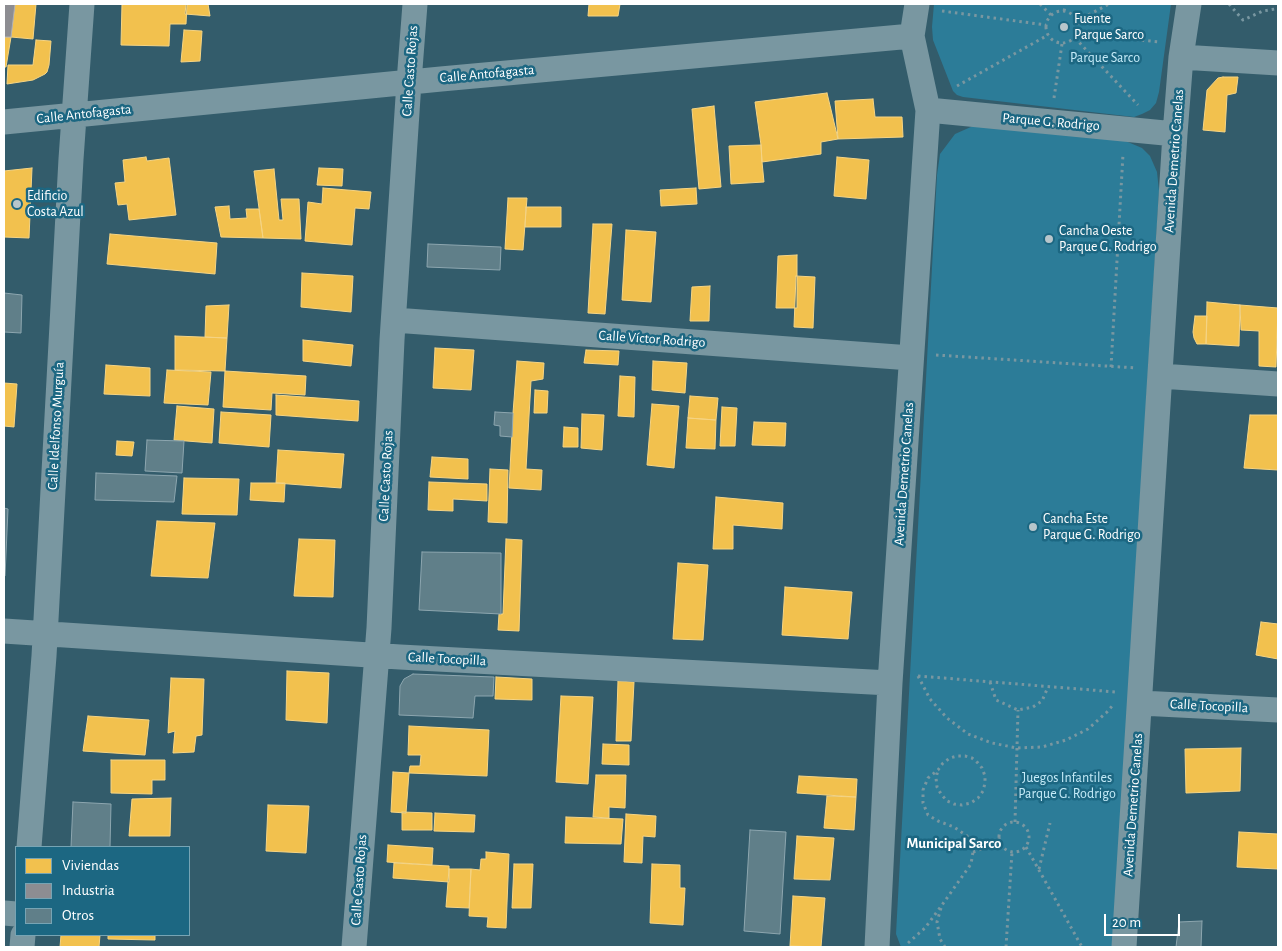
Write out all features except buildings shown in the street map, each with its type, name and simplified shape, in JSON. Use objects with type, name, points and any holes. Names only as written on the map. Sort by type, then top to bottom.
[{"type":"street","name":"Calle Idelfonso Murguía","points":[[29,846],[45,634],[82,4]]},
{"type":"street","name":"Calle Casto Rojas","points":[[354,947],[377,655],[394,320],[415,4]]},
{"type":"street","name":"Avenida Demetrio Canelas","points":[[1124,947],[1126,698],[1151,372],[1175,134],[1172,49],[1189,4]]},
{"type":"street","name":"Avenida Demetrio Canelas","points":[[877,947],[890,683],[928,110],[912,36],[926,7]]},
{"type":"street","name":"Calle Antofagasta","points":[[4,122],[409,82],[912,36]]},
{"type":"street","points":[[1172,49],[1278,63]]},
{"type":"street","name":"Parque G. Rodrigo","points":[[928,110],[1175,134]]},
{"type":"street","name":"Calle Víctor Rodrigo","points":[[394,320],[911,358]]},
{"type":"street","points":[[1151,372],[1278,384]]},
{"type":"street","name":"Calle Tocopilla","points":[[4,631],[377,655],[890,683]]},
{"type":"street","name":"Calle Tocopilla","points":[[1126,698],[1278,710]]},
{"type":"path","points":[[1040,4],[1051,15]]},
{"type":"path","points":[[1064,11],[1066,4]]},
{"type":"path","points":[[1077,21],[1109,4]]},
{"type":"path","points":[[1229,4],[1243,20],[1263,11],[1278,10]]},
{"type":"path","points":[[926,7],[1046,25]]},
{"type":"path","points":[[1064,11],[1070,12],[1074,16],[1079,30],[1074,38],[1062,44],[1051,40],[1046,30],[1046,25],[1051,15],[1064,11]]},
{"type":"path","points":[[1077,34],[1172,49]]},
{"type":"path","points":[[957,86],[1048,35]]},
{"type":"path","points":[[1074,38],[1142,110]]},
{"type":"path","points":[[1053,101],[1062,44]]},
{"type":"path","points":[[1111,367],[1123,146]]},
{"type":"path","points":[[935,355],[1111,367],[1151,372]]},
{"type":"path","points":[[918,676],[1048,687],[1126,698],[1088,729],[1066,740],[1042,747],[1017,748],[992,744],[968,734],[947,718],[930,699],[918,676]]},
{"type":"path","points":[[990,682],[996,700],[1018,710],[1033,707],[1042,701],[1048,687]]},
{"type":"path","points":[[1014,822],[1018,710]]},
{"type":"path","points":[[908,943],[925,928],[971,864],[972,843],[967,836],[954,827],[938,821],[928,814],[923,802],[923,790],[928,778],[943,763],[957,756],[972,758],[978,762],[985,776],[983,791],[978,798],[971,803],[954,804],[946,800],[937,787],[936,778],[938,770]]},
{"type":"path","points":[[1010,822],[1014,822],[1023,825],[1029,833],[1029,842],[1026,847],[1017,852],[1003,848],[1000,843],[999,833],[1010,822]]},
{"type":"path","points":[[1039,870],[1050,823]]},
{"type":"path","points":[[973,852],[1000,843]]},
{"type":"path","points":[[1026,847],[1082,947]]},
{"type":"path","points":[[1006,947],[1012,852]]},
{"type":"path","points":[[942,906],[937,922],[940,939],[945,947]]},
{"type":"green space","name":"Parque Sarco","points":[[934,4],[1171,4],[1156,103],[1150,110],[1134,117],[957,95],[953,91],[933,40]]},
{"type":"green space","name":"Juegos Infantiles Parque G. Rodrigo","points":[[973,126],[1123,140],[1142,148],[1150,156],[1157,172],[1159,191],[1112,947],[901,947],[896,934],[937,175],[940,154],[955,134]]},
{"type":"place","name":"Fuente Parque Sarco","points":[[1064,27]]},
{"type":"place","name":"Edificio Costa Azul","points":[[17,204]]},
{"type":"place","name":"Cancha Oeste Parque G. Rodrigo","points":[[1049,239]]},
{"type":"place","name":"Cancha Este Parque G. Rodrigo","points":[[1033,527]]},
{"type":"district","name":"Municipal Sarco","points":[[954,843]]}]
